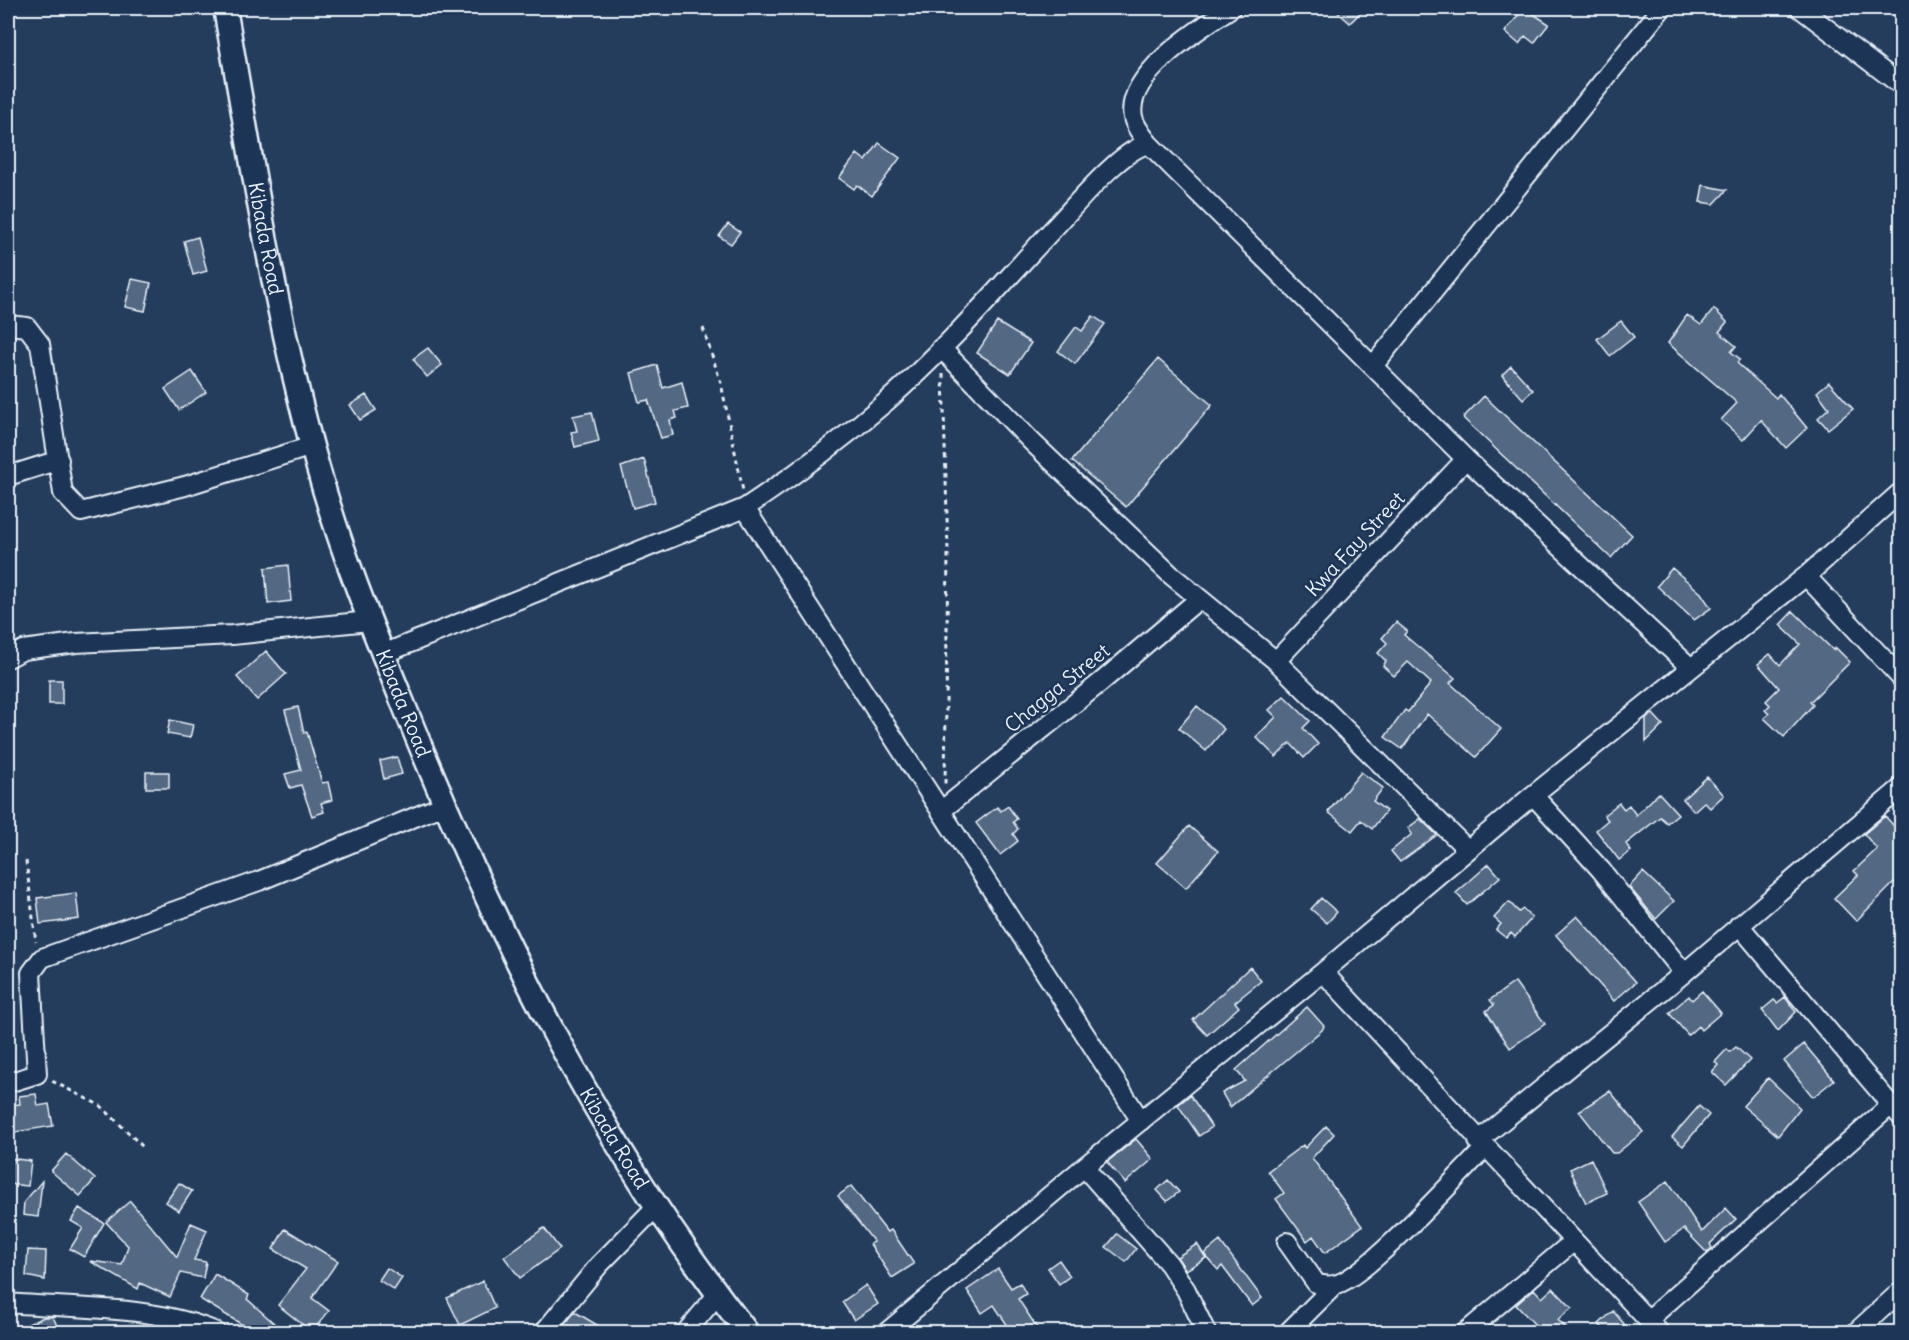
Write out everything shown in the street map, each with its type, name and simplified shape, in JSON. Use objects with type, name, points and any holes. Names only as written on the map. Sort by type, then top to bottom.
[{"type":"main road","name":"Kibada Road","points":[[225,8],[266,245],[312,446],[331,515],[369,621],[444,805],[540,1008],[579,1081],[656,1207],[717,1296],[747,1332]]},
{"type":"street","points":[[1231,8],[1187,37],[1143,82],[1135,98],[1132,114],[1136,127],[1149,144],[1466,459],[1691,668]]},
{"type":"street","points":[[1373,366],[1662,8]]},
{"type":"street","points":[[1800,8],[1902,86]]},
{"type":"street","points":[[383,654],[745,508],[798,474],[888,400],[941,348],[1094,185],[1130,151],[1149,144]]},
{"type":"street","points":[[8,325],[27,327],[40,344],[63,493],[81,512],[185,486],[312,446]]},
{"type":"street","points":[[941,348],[1032,442],[1199,599],[1276,661],[1467,850]]},
{"type":"street","name":"Kwa Fay Street","points":[[1276,661],[1466,459]]},
{"type":"street","points":[[8,476],[59,460]]},
{"type":"street","points":[[887,1332],[1083,1167],[1323,972],[1533,795],[1806,576],[1902,491]]},
{"type":"street","points":[[745,508],[1141,1121]]},
{"type":"street","points":[[1806,576],[1902,678]]},
{"type":"street","name":"Chagga Street","points":[[942,810],[1101,682],[1199,599]]},
{"type":"street","points":[[8,658],[23,650],[76,643],[232,634],[369,621]]},
{"type":"street","points":[[1288,1332],[1335,1285],[1366,1266],[1390,1244],[1482,1144],[1902,787]]},
{"type":"street","points":[[1533,795],[1601,870],[1684,973]]},
{"type":"street","points":[[8,1083],[37,1074],[31,973],[38,961],[64,949],[259,881],[444,805]]},
{"type":"street","points":[[1323,972],[1653,1326],[1896,1112],[1739,925]]},
{"type":"street","points":[[1083,1167],[1169,1264],[1186,1290],[1206,1332]]},
{"type":"street","points":[[544,1332],[599,1265],[656,1207]]},
{"type":"street","points":[[1466,1332],[1574,1241]]},
{"type":"street","points":[[1287,1242],[1316,1283],[1335,1285]]},
{"type":"street","points":[[1856,1332],[1902,1290]]},
{"type":"street","points":[[686,1332],[717,1296]]},
{"type":"street","points":[[8,1303],[108,1308],[159,1317],[216,1332]]},
{"type":"path","points":[[703,328],[721,383],[745,508]]},
{"type":"path","points":[[941,348],[945,404],[948,552],[945,782],[942,810]]},
{"type":"path","points":[[26,861],[32,888],[38,961]]},
{"type":"path","points":[[37,1074],[101,1106],[143,1147]]},
{"type":"building","points":[[1333,8],[1365,8],[1350,23]]},
{"type":"building","points":[[1524,8],[1549,24],[1534,43],[1525,36],[1519,44],[1505,32]]},
{"type":"building","points":[[879,143],[900,158],[872,196],[857,185],[854,189],[839,178],[857,154],[866,161]]},
{"type":"building","points":[[1703,185],[1727,190],[1714,204],[1700,202]]},
{"type":"building","points":[[728,224],[740,232],[731,244],[719,236]]},
{"type":"building","points":[[198,237],[207,271],[193,275],[184,241]]},
{"type":"building","points":[[132,279],[151,283],[145,311],[125,307]]},
{"type":"building","points":[[1714,309],[1727,322],[1719,332],[1736,346],[1731,352],[1740,359],[1737,363],[1776,398],[1779,394],[1807,428],[1786,448],[1761,420],[1743,440],[1721,420],[1737,403],[1668,343],[1687,315],[1701,325]]},
{"type":"building","points":[[1093,316],[1105,324],[1075,364],[1058,351],[1076,327],[1082,331]]},
{"type":"building","points":[[1621,321],[1634,337],[1610,356],[1597,339]]},
{"type":"building","points":[[997,322],[1031,343],[1010,374],[977,353]]},
{"type":"building","points":[[428,348],[442,365],[427,377],[413,359]]},
{"type":"building","points":[[1158,359],[1212,405],[1126,507],[1072,461]]},
{"type":"building","points":[[657,365],[663,388],[682,382],[688,408],[675,411],[677,418],[670,420],[673,435],[661,438],[648,400],[639,402],[631,373]]},
{"type":"building","points":[[1511,366],[1533,390],[1523,399],[1502,375]]},
{"type":"building","points":[[192,371],[206,392],[179,410],[165,389]]},
{"type":"building","points":[[1829,382],[1853,409],[1828,429],[1818,418],[1829,408],[1817,392]]},
{"type":"building","points":[[366,395],[376,410],[360,420],[350,405]]},
{"type":"building","points":[[1484,396],[1632,535],[1611,558],[1463,418]]},
{"type":"building","points":[[592,412],[599,441],[575,447],[571,432],[577,431],[573,416]]},
{"type":"building","points":[[644,459],[655,502],[633,508],[621,467]]},
{"type":"building","points":[[288,565],[291,601],[268,604],[265,568]]},
{"type":"building","points":[[1672,568],[1701,593],[1711,608],[1694,620],[1657,586]]},
{"type":"building","points":[[1793,611],[1833,650],[1836,648],[1850,662],[1810,702],[1813,705],[1784,737],[1764,718],[1769,714],[1765,710],[1770,705],[1766,701],[1779,688],[1758,664],[1770,654],[1780,665],[1800,644],[1780,625]]},
{"type":"building","points":[[1396,622],[1407,631],[1404,635],[1455,678],[1450,683],[1501,729],[1476,757],[1427,714],[1402,749],[1385,737],[1405,710],[1408,712],[1431,683],[1408,662],[1394,676],[1383,666],[1386,661],[1378,653],[1387,643],[1382,638]]},
{"type":"building","points":[[266,651],[286,674],[257,700],[237,677]]},
{"type":"building","points":[[49,680],[62,680],[62,704],[49,704]]},
{"type":"building","points":[[1284,696],[1310,721],[1303,728],[1318,744],[1304,758],[1290,743],[1276,757],[1256,737],[1276,717],[1269,710]]},
{"type":"building","points":[[1197,706],[1224,729],[1206,751],[1179,728]]},
{"type":"building","points":[[298,707],[304,733],[307,732],[322,783],[328,782],[332,800],[321,803],[324,812],[312,816],[301,785],[290,788],[285,774],[301,770],[285,710]]},
{"type":"building","points":[[1653,714],[1663,725],[1646,742],[1646,719]]},
{"type":"building","points":[[170,720],[193,725],[190,738],[167,734]]},
{"type":"building","points":[[397,757],[402,774],[384,779],[380,761]]},
{"type":"building","points":[[146,772],[169,772],[169,788],[146,788]]},
{"type":"building","points":[[1361,772],[1383,788],[1373,801],[1386,811],[1372,829],[1361,820],[1352,831],[1328,812]]},
{"type":"building","points":[[1707,777],[1724,795],[1710,808],[1704,802],[1694,811],[1683,799]]},
{"type":"building","points":[[1659,793],[1678,814],[1667,823],[1660,817],[1626,844],[1631,851],[1619,860],[1596,830],[1608,820],[1604,815],[1619,803],[1624,809],[1629,805],[1636,815]]},
{"type":"building","points":[[1008,806],[1017,819],[1013,822],[1018,829],[1013,834],[1018,841],[1000,855],[976,823],[997,807],[1001,811]]},
{"type":"building","points":[[1885,816],[1902,835],[1902,875],[1856,921],[1834,898],[1858,875],[1854,871],[1877,849],[1864,834]]},
{"type":"building","points":[[1420,819],[1437,835],[1400,862],[1391,851],[1412,834],[1408,828]]},
{"type":"building","points":[[1189,826],[1218,851],[1186,888],[1157,863]]},
{"type":"building","points":[[1489,864],[1500,877],[1467,905],[1456,893]]},
{"type":"building","points":[[1643,872],[1674,901],[1656,919],[1629,887]]},
{"type":"building","points":[[76,893],[79,919],[40,924],[37,898]]},
{"type":"building","points":[[1321,898],[1337,912],[1327,923],[1311,909]]},
{"type":"building","points":[[1509,902],[1519,912],[1523,909],[1532,918],[1515,937],[1511,933],[1506,938],[1496,930],[1501,924],[1494,918]]},
{"type":"building","points":[[1577,916],[1636,982],[1614,1001],[1556,935]]},
{"type":"building","points":[[1250,967],[1261,981],[1235,1002],[1239,1007],[1207,1035],[1193,1020]]},
{"type":"building","points":[[1515,982],[1545,1024],[1510,1048],[1486,1011],[1494,1005],[1490,1000]]},
{"type":"building","points":[[1702,991],[1721,1013],[1701,1030],[1698,1026],[1688,1035],[1669,1013],[1689,996],[1692,1000]]},
{"type":"building","points":[[1785,997],[1796,1012],[1778,1031],[1762,1010],[1774,1000],[1777,1003]]},
{"type":"building","points":[[1307,1007],[1324,1026],[1322,1030],[1230,1107],[1222,1093],[1245,1081],[1236,1070]]},
{"type":"building","points":[[1804,1044],[1834,1080],[1813,1097],[1784,1061]]},
{"type":"building","points":[[1736,1047],[1750,1060],[1726,1085],[1712,1072],[1718,1065],[1715,1062],[1727,1049],[1730,1052]]},
{"type":"building","points":[[1768,1078],[1800,1108],[1778,1136],[1743,1106]]},
{"type":"building","points":[[1610,1091],[1643,1132],[1617,1153],[1612,1153],[1579,1111]]},
{"type":"building","points":[[36,1094],[38,1106],[49,1104],[53,1126],[9,1133],[8,1119],[12,1118],[10,1105],[20,1104],[19,1096]]},
{"type":"building","points":[[1190,1095],[1212,1127],[1199,1136],[1178,1105]]},
{"type":"building","points":[[1699,1106],[1709,1115],[1683,1146],[1672,1137]]},
{"type":"building","points":[[1326,1126],[1334,1134],[1312,1158],[1362,1226],[1325,1253],[1313,1236],[1307,1241],[1276,1199],[1284,1193],[1268,1171],[1303,1145],[1305,1148]]},
{"type":"building","points":[[1136,1139],[1153,1159],[1125,1183],[1107,1162]]},
{"type":"building","points":[[66,1154],[95,1179],[80,1196],[51,1171]]},
{"type":"building","points":[[8,1158],[31,1161],[28,1186],[8,1184]]},
{"type":"building","points":[[1591,1159],[1607,1193],[1586,1203],[1570,1169]]},
{"type":"building","points":[[1168,1180],[1179,1192],[1167,1201],[1157,1190]]},
{"type":"building","points":[[42,1181],[38,1217],[23,1215],[24,1202]]},
{"type":"building","points":[[1668,1181],[1702,1232],[1726,1208],[1736,1219],[1710,1244],[1712,1248],[1707,1253],[1684,1229],[1665,1242],[1638,1202]]},
{"type":"building","points":[[179,1183],[192,1191],[179,1211],[166,1202]]},
{"type":"building","points":[[851,1186],[887,1232],[891,1230],[914,1264],[892,1278],[870,1244],[874,1242],[838,1196]]},
{"type":"building","points":[[130,1201],[177,1257],[191,1223],[207,1230],[194,1260],[206,1262],[203,1278],[181,1273],[170,1297],[140,1283],[138,1289],[90,1261],[122,1265],[128,1246],[106,1222]]},
{"type":"building","points":[[79,1208],[104,1223],[84,1257],[70,1249],[83,1228],[71,1221]]},
{"type":"building","points":[[544,1228],[560,1249],[520,1278],[504,1257]]},
{"type":"building","points":[[285,1229],[338,1261],[312,1298],[329,1311],[312,1332],[278,1305],[306,1269],[273,1249]]},
{"type":"building","points":[[1117,1234],[1136,1249],[1126,1262],[1106,1247]]},
{"type":"building","points":[[1220,1241],[1262,1298],[1252,1306],[1222,1266],[1218,1270],[1204,1254]]},
{"type":"building","points":[[1197,1244],[1206,1258],[1186,1270],[1177,1257]]},
{"type":"building","points":[[28,1250],[46,1251],[45,1280],[26,1276]]},
{"type":"building","points":[[1059,1260],[1070,1276],[1059,1284],[1048,1268]]},
{"type":"building","points":[[387,1268],[402,1278],[394,1290],[379,1280]]},
{"type":"building","points":[[998,1269],[1011,1288],[1020,1283],[1026,1294],[1018,1299],[1040,1332],[1012,1332],[994,1305],[982,1313],[967,1290]]},
{"type":"building","points":[[215,1274],[249,1295],[247,1299],[275,1324],[268,1332],[241,1332],[246,1327],[200,1299]]},
{"type":"building","points":[[483,1281],[495,1308],[460,1325],[447,1298]]},
{"type":"building","points":[[866,1285],[878,1304],[854,1320],[842,1302]]},
{"type":"building","points":[[1553,1288],[1572,1308],[1558,1320],[1570,1332],[1542,1332],[1516,1305],[1534,1289],[1542,1298]]},
{"type":"building","points":[[1613,1311],[1631,1332],[1606,1332],[1599,1324]]},
{"type":"building","points":[[575,1312],[609,1332],[558,1332]]},
{"type":"building","points":[[44,1317],[53,1317],[60,1332],[10,1332]]}]
